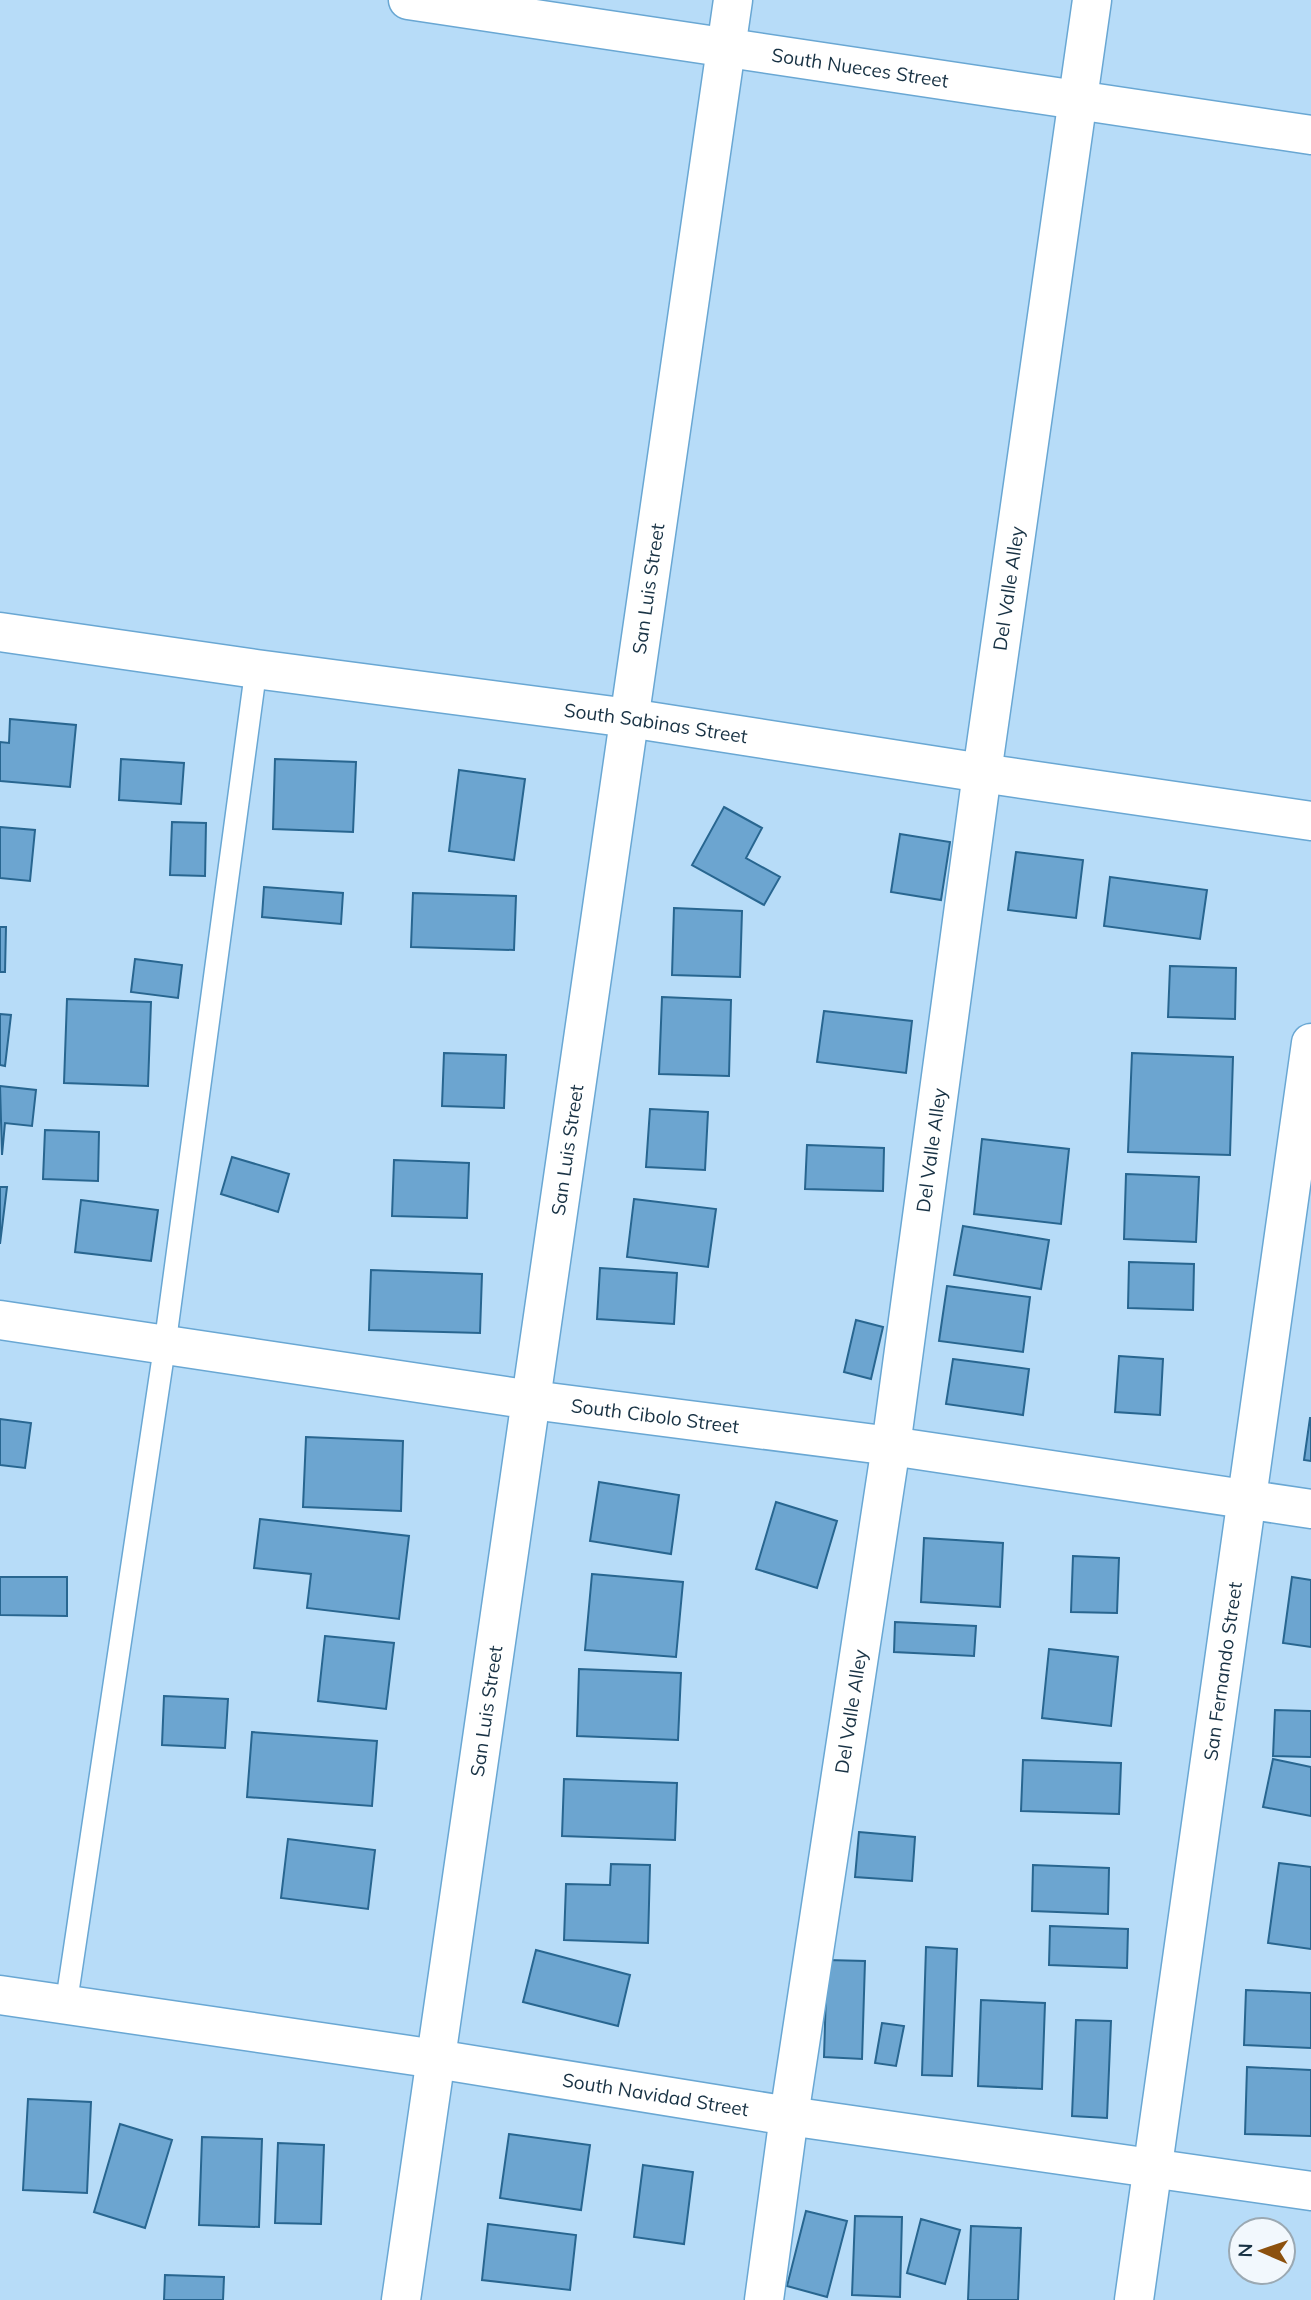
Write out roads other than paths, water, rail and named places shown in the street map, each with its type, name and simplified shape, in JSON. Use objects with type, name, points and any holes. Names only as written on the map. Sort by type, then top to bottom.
[{"type":"street","name":"South Nueces Street","points":[[408,0],[1311,135]]},
{"type":"street","name":"San Luis Street","points":[[401,2300],[733,0]]},
{"type":"street","name":"Del Valle Alley","points":[[764,2300],[789,2116],[891,1446],[982,773],[1092,0]]},
{"type":"street","name":"South Sabinas Street","points":[[0,632],[629,718],[1311,821]]},
{"type":"street","name":"San Fernando Street","points":[[1134,2300],[1311,1043]]},
{"type":"street","name":"South Cibolo Street","points":[[0,1320],[531,1400],[891,1446],[1311,1509]]},
{"type":"street","name":"South Navidad Street","points":[[0,1995],[436,2059],[789,2116],[1311,2191]]},
{"type":"lane","points":[[66,2005],[164,1344],[256,669]]}]
